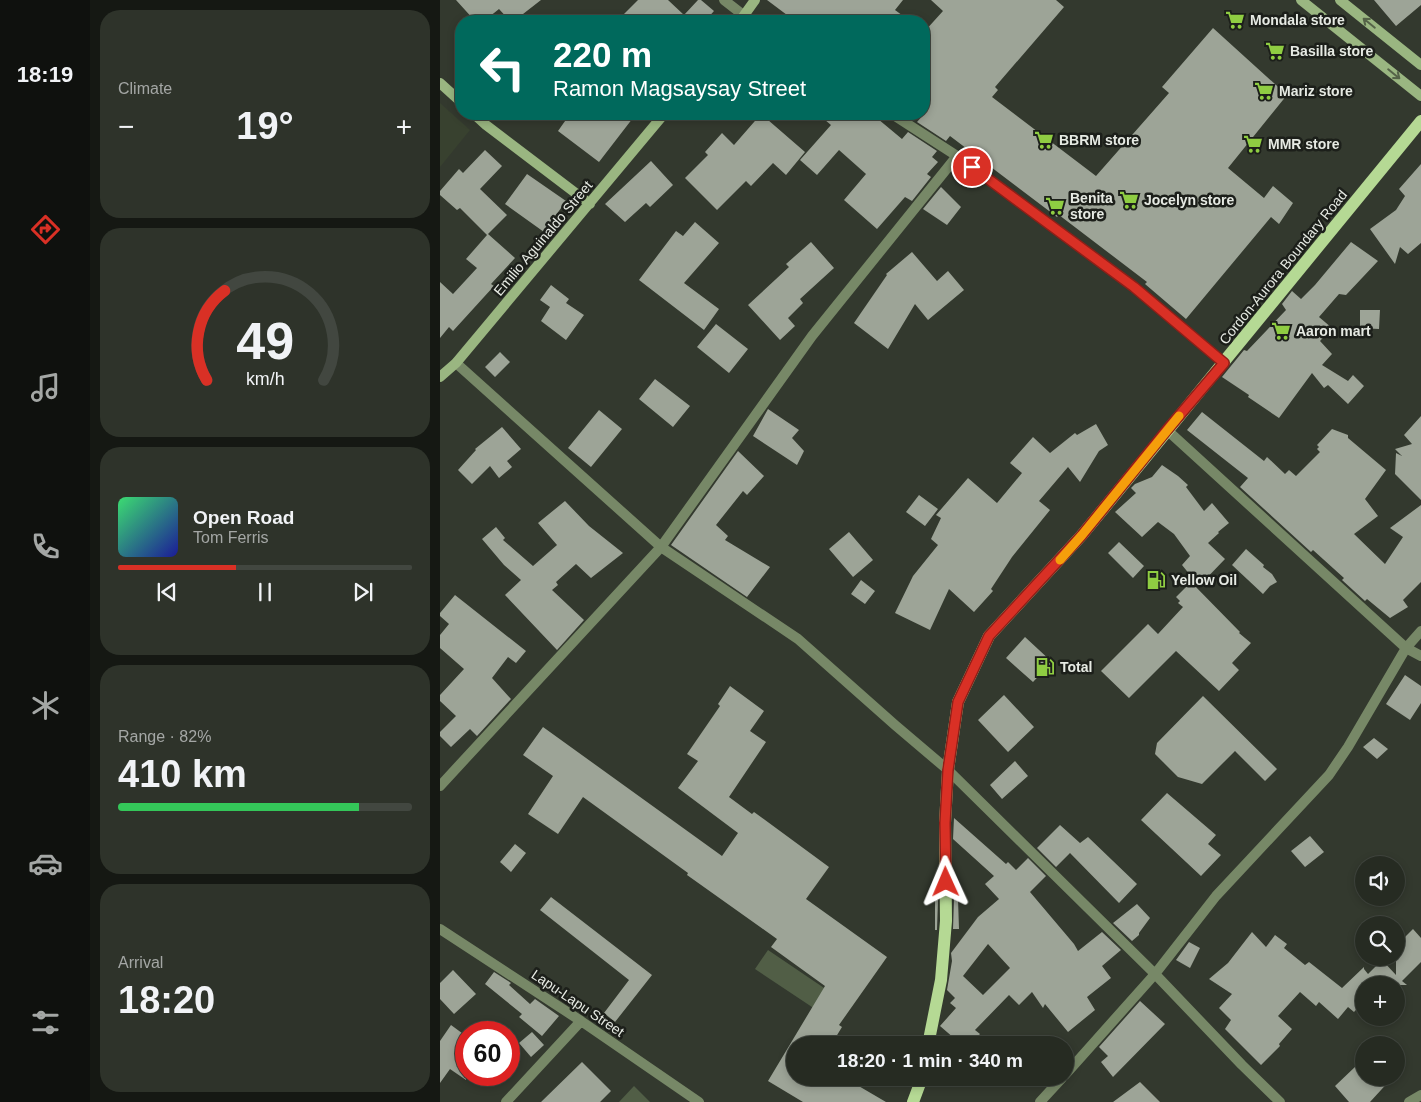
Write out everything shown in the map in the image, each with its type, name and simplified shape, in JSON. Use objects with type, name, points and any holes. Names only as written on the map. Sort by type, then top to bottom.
[{"type":"main road","name":"Cordon-Aurora Boundary Road","points":[[930,1036],[941,980],[946,921],[945,823],[948,770],[958,702],[989,636],[1082,535],[1421,121]]},
{"type":"main road","points":[[912,1102],[919,1086]]},
{"type":"street","points":[[724,0],[740,15]]},
{"type":"street","points":[[748,15],[755,0]]},
{"type":"street","points":[[1301,0],[1421,96]]},
{"type":"street","points":[[1340,0],[1421,64]]},
{"type":"street","points":[[440,83],[455,97]]},
{"type":"street","points":[[481,120],[590,204]]},
{"type":"street","name":"Emilio Aguinaldo Street","points":[[440,376],[456,363],[659,120]]},
{"type":"street","points":[[901,120],[957,156],[1134,287],[1224,363]]},
{"type":"street","points":[[440,786],[661,547],[812,336],[957,156]]},
{"type":"street","points":[[456,363],[661,547],[798,638],[948,770],[1155,974],[1280,1102]]},
{"type":"street","points":[[1167,430],[1406,648],[1421,656]]},
{"type":"street","points":[[1074,1065],[1155,974],[1216,896],[1329,775],[1348,747],[1406,648],[1421,631]]},
{"type":"street","name":"Lapu-Lapu Street","points":[[440,929],[581,1021],[699,1102]]},
{"type":"street","points":[[506,1102],[581,1021]]},
{"type":"street","points":[[1040,1102],[1055,1086]]},
{"type":"street","points":[[1409,1102],[1421,1094]]},
{"type":"shaded area","points":[[440,103],[455,116],[455,120],[459,120],[470,130],[440,167]]},
{"type":"shaded area","points":[[768,950],[830,992],[818,1011],[755,969]]},
{"type":"shaded area","points":[[634,1086],[650,1102],[619,1102]]},
{"type":"building","points":[[456,0],[541,0],[522,15],[504,15],[499,9],[492,15],[470,15]]},
{"type":"building","points":[[638,0],[668,0],[684,15],[623,15]]},
{"type":"building","points":[[698,0],[701,0],[714,11],[710,15],[684,15]]},
{"type":"building","points":[[767,0],[903,0],[895,10],[902,15],[787,15]]},
{"type":"building","points":[[931,0],[1056,0],[1064,7],[995,87],[998,90],[992,97],[1096,176],[1169,93],[1162,87],[1213,28],[1287,95],[1228,168],[1264,198],[1273,186],[1293,203],[1279,224],[1271,217],[1186,319],[1145,284],[1147,282],[1059,215],[1057,217],[950,136],[946,141],[917,122],[919,120],[930,120],[930,25],[943,11]]},
{"type":"building","points":[[1374,0],[1421,0],[1421,5],[1396,26]]},
{"type":"building","points":[[566,120],[631,120],[599,162],[558,131]]},
{"type":"building","points":[[756,120],[768,120],[805,152],[786,175],[773,163],[751,186],[746,181],[717,210],[685,178],[708,155],[705,152],[722,133],[734,145]]},
{"type":"building","points":[[825,120],[879,120],[902,139],[908,132],[937,151],[932,157],[938,162],[927,174],[931,177],[912,201],[905,197],[877,229],[844,200],[866,174],[839,150],[817,175],[800,160],[831,125]]},
{"type":"building","points":[[485,150],[502,166],[480,189],[507,215],[488,234],[515,258],[491,284],[494,286],[453,331],[449,327],[440,338],[440,282],[453,294],[477,268],[466,259],[487,235],[460,208],[457,210],[440,195],[440,191],[459,169],[463,173]]},
{"type":"building","points":[[651,161],[673,185],[650,207],[646,203],[625,222],[605,204]]},
{"type":"building","points":[[1421,164],[1421,243],[1408,254],[1400,247],[1395,264],[1370,229],[1396,210],[1405,196],[1399,189]]},
{"type":"building","points":[[527,174],[566,201],[544,232],[505,204]]},
{"type":"building","points":[[941,187],[961,207],[947,225],[923,209]]},
{"type":"building","points":[[695,222],[719,243],[684,283],[719,309],[704,330],[639,280],[676,231],[683,236]]},
{"type":"building","points":[[811,242],[834,268],[800,299],[803,303],[788,318],[795,326],[780,340],[748,305],[789,267],[786,264]]},
{"type":"building","points":[[1351,242],[1378,261],[1346,295],[1339,294],[1319,317],[1332,328],[1320,341],[1332,354],[1322,365],[1348,381],[1353,375],[1364,386],[1348,404],[1328,385],[1324,388],[1312,373],[1279,418],[1222,377],[1244,350],[1247,351],[1286,310],[1282,304],[1292,291],[1301,299]]},
{"type":"building","points":[[912,252],[937,281],[948,271],[964,290],[928,320],[915,304],[888,349],[854,323],[886,274]]},
{"type":"building","points":[[551,285],[569,299],[566,303],[584,315],[566,340],[541,321],[550,307],[540,300]]},
{"type":"building","points":[[1360,310],[1380,310],[1379,329],[1360,328]]},
{"type":"building","points":[[716,324],[748,349],[729,373],[697,347]]},
{"type":"building","points":[[500,352],[510,362],[495,377],[485,367]]},
{"type":"building","points":[[655,379],[690,406],[673,427],[639,399]]},
{"type":"building","points":[[768,409],[799,430],[792,438],[804,451],[797,465],[753,436]]},
{"type":"building","points":[[599,410],[622,429],[591,467],[568,448]]},
{"type":"building","points":[[1202,412],[1264,461],[1267,457],[1285,474],[1289,470],[1296,476],[1320,452],[1317,449],[1319,447],[1317,445],[1332,429],[1348,435],[1348,438],[1386,470],[1365,499],[1378,516],[1354,534],[1385,564],[1403,537],[1390,528],[1421,505],[1421,582],[1403,600],[1408,607],[1390,618],[1367,599],[1365,601],[1342,580],[1344,578],[1313,550],[1311,552],[1240,487],[1248,478],[1187,430]]},
{"type":"building","points":[[1421,416],[1421,500],[1395,474],[1396,453],[1402,456],[1395,449],[1412,444],[1404,435]]},
{"type":"building","points":[[1096,424],[1108,445],[1099,451],[1080,482],[1068,467],[1039,501],[1050,510],[1012,557],[991,589],[993,591],[974,612],[949,589],[930,630],[895,613],[913,576],[938,545],[931,539],[941,518],[936,515],[968,478],[997,503],[1022,473],[1010,463],[1033,437],[1050,453],[1075,433],[1077,435]]},
{"type":"building","points":[[502,427],[521,449],[507,461],[512,467],[499,478],[490,466],[472,484],[458,470],[475,449]]},
{"type":"building","points":[[738,451],[764,476],[747,495],[743,491],[716,525],[728,536],[725,540],[770,567],[747,597],[671,545]]},
{"type":"building","points":[[1162,465],[1188,485],[1186,487],[1204,511],[1212,503],[1229,523],[1208,543],[1225,559],[1199,586],[1182,565],[1190,556],[1174,534],[1158,522],[1142,537],[1115,512],[1136,493],[1131,488],[1135,484],[1152,477]]},
{"type":"building","points":[[919,495],[938,509],[925,526],[906,512]]},
{"type":"building","points":[[565,501],[589,526],[623,553],[591,578],[576,564],[556,582],[558,585],[552,590],[584,620],[557,650],[505,595],[521,580],[504,565],[482,539],[496,527],[505,538],[503,540],[533,566],[557,545],[538,523]]},
{"type":"building","points":[[849,532],[873,560],[853,577],[829,549]]},
{"type":"building","points":[[1119,542],[1144,566],[1133,578],[1108,553]]},
{"type":"building","points":[[1246,549],[1264,565],[1263,567],[1272,574],[1277,582],[1270,586],[1263,594],[1232,565]]},
{"type":"building","points":[[861,580],[875,591],[865,604],[851,594]]},
{"type":"building","points":[[1191,582],[1239,633],[1251,643],[1232,663],[1239,670],[1219,691],[1176,651],[1129,698],[1101,671],[1148,624],[1158,634],[1183,607],[1178,603],[1180,601],[1176,597]]},
{"type":"building","points":[[455,595],[526,651],[516,663],[508,657],[492,678],[511,699],[477,736],[470,729],[451,747],[440,736],[440,732],[456,716],[440,701],[440,695],[464,669],[440,648],[440,635],[449,624],[440,616],[440,613]]},
{"type":"building","points":[[1025,637],[1052,662],[1033,682],[1006,658]]},
{"type":"building","points":[[1405,675],[1421,686],[1421,703],[1410,720],[1386,704]]},
{"type":"building","points":[[730,686],[764,711],[750,731],[766,742],[729,797],[752,814],[754,812],[829,867],[806,899],[887,957],[839,1025],[842,1027],[836,1036],[795,1036],[825,986],[771,947],[777,939],[687,875],[688,873],[583,797],[558,834],[528,814],[553,776],[523,755],[543,727],[722,856],[738,833],[678,788],[698,761],[687,754],[720,706],[718,704]]},
{"type":"building","points":[[1004,695],[1034,727],[1008,752],[978,720]]},
{"type":"building","points":[[1203,696],[1277,769],[1265,781],[1235,751],[1202,784],[1178,777],[1155,754],[1157,743]]},
{"type":"building","points":[[1374,738],[1388,749],[1377,759],[1363,747]]},
{"type":"building","points":[[1015,761],[1028,776],[1002,799],[990,785]]},
{"type":"building","points":[[1167,793],[1216,835],[1208,844],[1221,855],[1201,876],[1141,820]]},
{"type":"building","points":[[954,818],[1006,864],[1008,862],[1016,870],[1028,858],[1046,876],[1030,892],[1078,951],[1102,932],[1121,950],[1102,966],[1111,978],[1087,997],[1095,1010],[1068,1032],[1045,1004],[1043,1008],[1032,992],[1019,1005],[1009,995],[975,1030],[980,1034],[978,1036],[952,1036],[940,1026],[956,1008],[950,1003],[955,998],[947,990],[952,961],[951,953],[978,917],[999,899],[985,884],[994,876],[953,839]],"holes":[[[988,944],[1010,968],[983,995],[963,976]]]},
{"type":"building","points":[[1060,825],[1080,843],[1088,837],[1137,884],[1119,903],[1070,853],[1056,867],[1037,848]]},
{"type":"building","points":[[1310,836],[1324,852],[1305,867],[1291,851]]},
{"type":"building","points":[[515,844],[526,853],[511,872],[500,862]]},
{"type":"building","points":[[551,897],[652,975],[615,1022],[604,1013],[629,980],[540,910]]},
{"type":"building","points":[[954,899],[958,899],[959,929],[953,929]]},
{"type":"building","points":[[935,900],[938,900],[937,930],[935,930]]},
{"type":"building","points":[[1137,904],[1150,918],[1139,935],[1132,941],[1113,923]]},
{"type":"building","points":[[1413,929],[1421,938],[1421,962],[1405,978],[1405,976],[1355,976],[1355,1011],[1348,1007],[1338,1019],[1319,1002],[1316,1006],[1300,992],[1278,1016],[1292,1029],[1279,1044],[1280,1046],[1261,1065],[1225,1029],[1231,1020],[1219,1008],[1232,994],[1209,979],[1228,963],[1252,932],[1266,947],[1275,935],[1287,944],[1284,948],[1305,965],[1309,962],[1342,988],[1364,967],[1368,974],[1376,966],[1388,966],[1396,975],[1396,966],[1405,966],[1405,937]]},
{"type":"building","points":[[1189,942],[1200,948],[1190,968],[1176,960]]},
{"type":"building","points":[[453,970],[476,994],[454,1014],[440,999],[440,983]]},
{"type":"building","points":[[494,972],[511,983],[509,985],[530,1004],[535,999],[559,1016],[542,1036],[519,1017],[522,1014],[485,984]]},
{"type":"building","points":[[1140,1001],[1165,1024],[1113,1077],[1101,1062],[1108,1056],[1099,1047]]},
{"type":"building","points":[[451,1025],[455,1028],[455,1072],[450,1069],[440,1083],[440,1041]]},
{"type":"building","points":[[532,1032],[544,1045],[531,1057],[520,1042]]},
{"type":"building","points":[[786,1051],[786,1086],[859,1086],[886,1102],[803,1102],[768,1081]]},
{"type":"building","points":[[582,1062],[611,1091],[600,1102],[541,1102]]},
{"type":"building","points":[[1355,1067],[1355,1086],[1385,1086],[1370,1102],[1349,1102],[1335,1086]]},
{"type":"building","points":[[1140,1082],[1160,1102],[1113,1102]]},
{"type":"slow traffic","points":[[1060,560],[1179,416]]},
{"type":"place","name":"Mondala store","points":[[1235,20]]},
{"type":"place","name":"Basilla store","points":[[1275,51]]},
{"type":"place","name":"Mariz store","points":[[1264,91]]},
{"type":"place","name":"BBRM store","points":[[1044,140]]},
{"type":"place","name":"MMR store","points":[[1253,144]]},
{"type":"place","name":"Jocelyn store","points":[[1129,200]]},
{"type":"place","name":"Benita store","points":[[1055,206]]},
{"type":"place","name":"Aaron mart","points":[[1281,331]]},
{"type":"place","name":"Yellow Oil","points":[[1156,580]]},
{"type":"place","name":"Total","points":[[1045,667]]},
{"type":"route","points":[[946,882],[945,823],[948,770],[958,702],[989,636],[1082,535],[1224,363],[1134,287],[972,167]]}]
